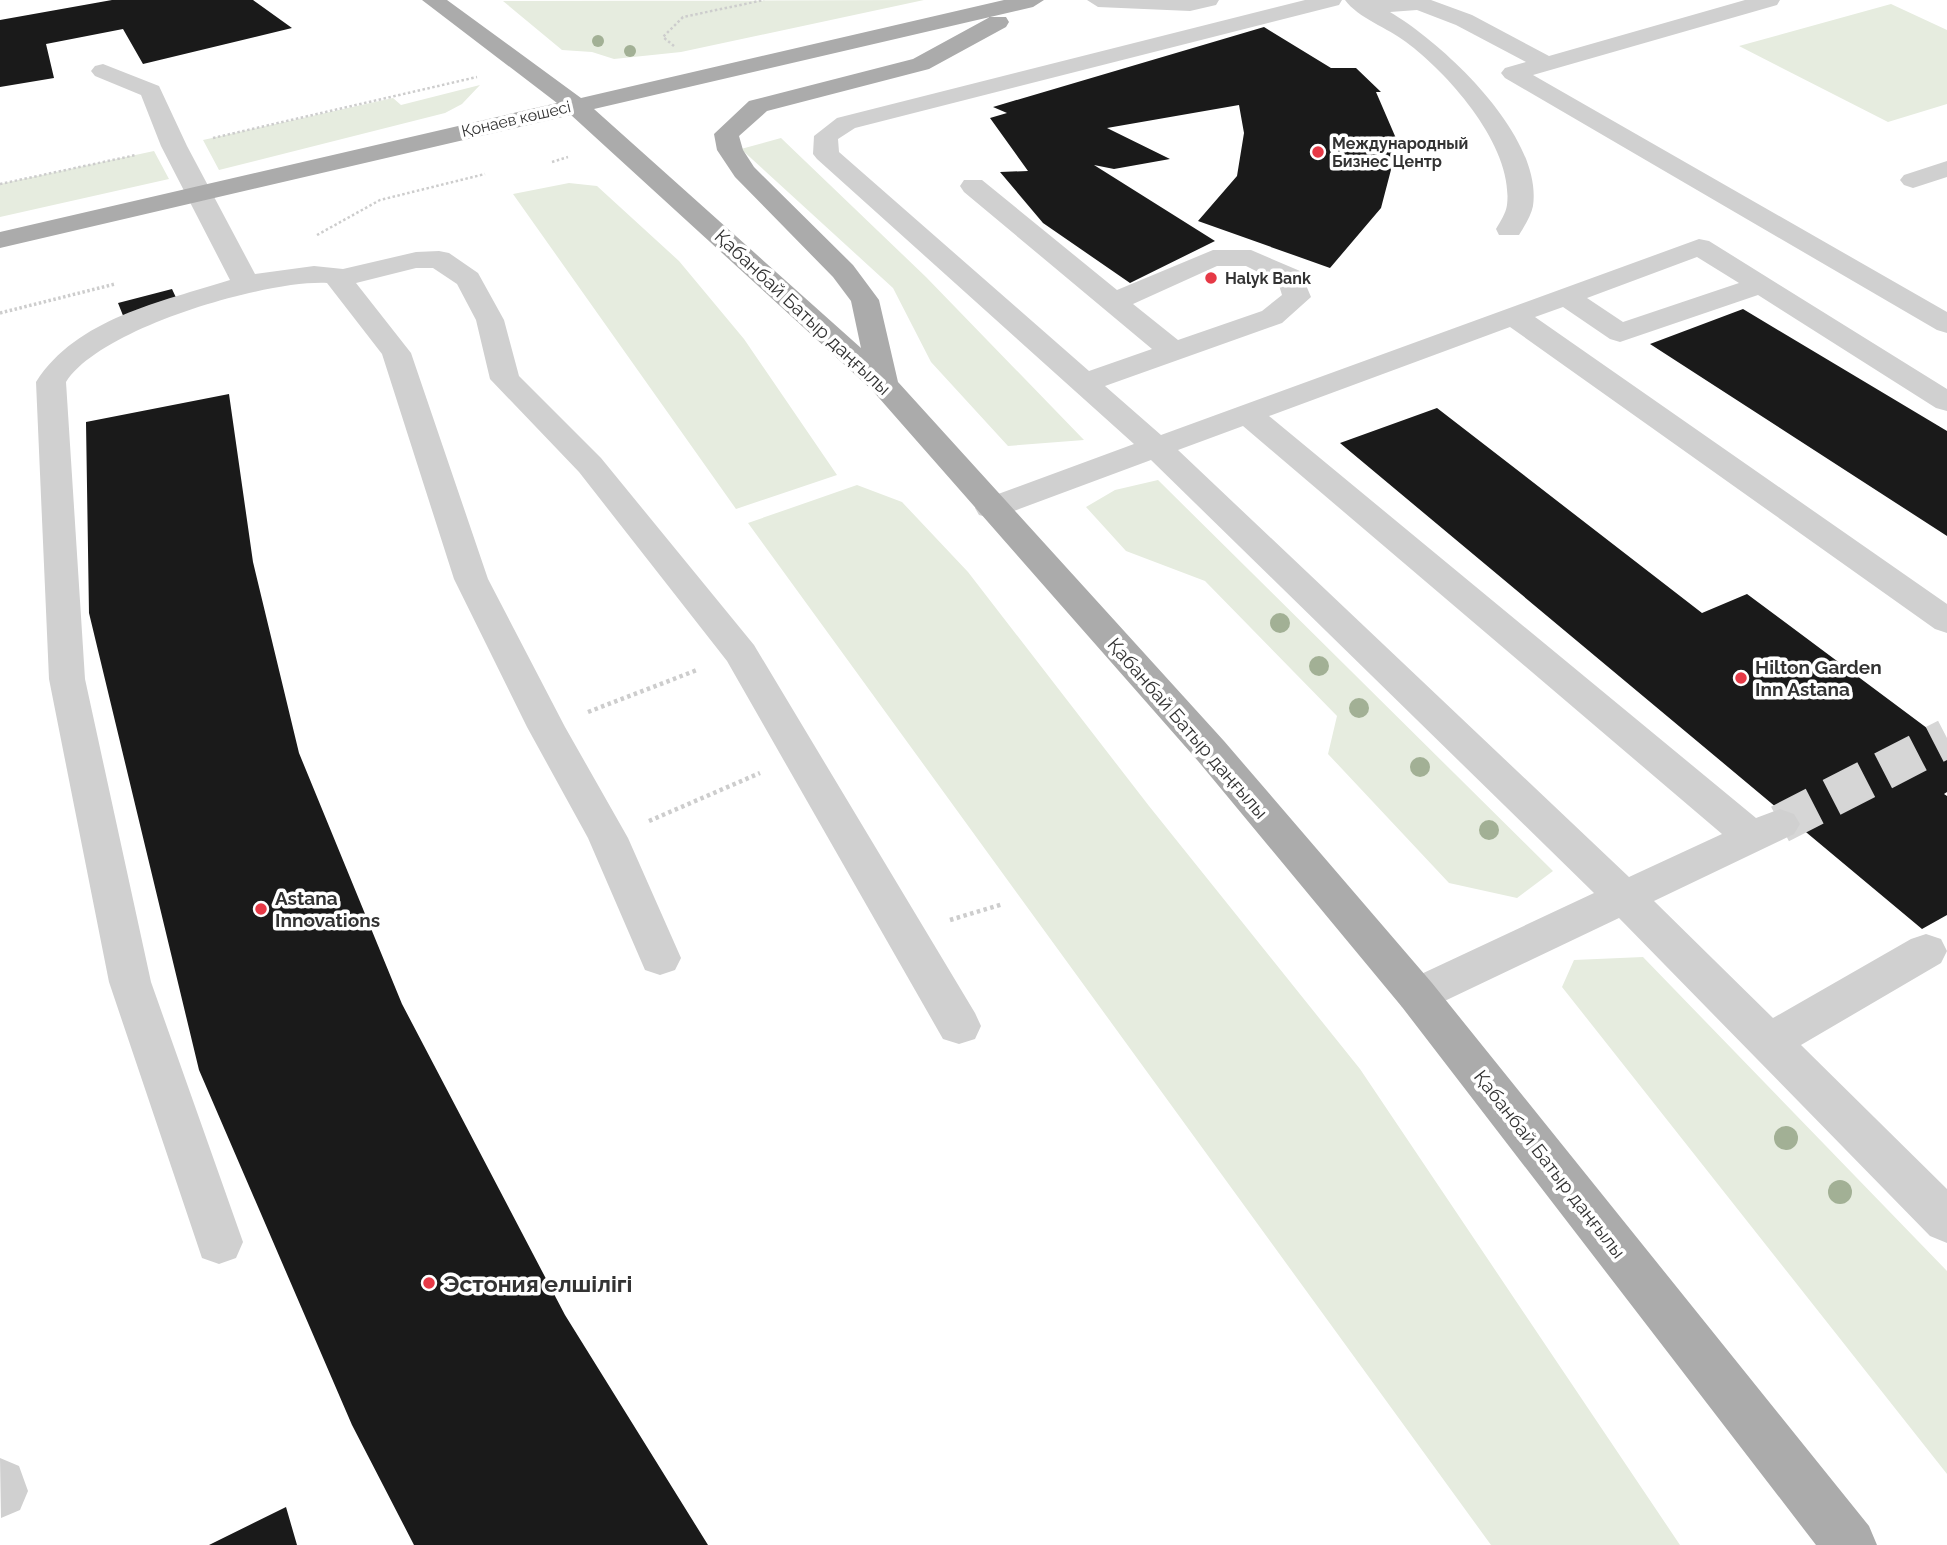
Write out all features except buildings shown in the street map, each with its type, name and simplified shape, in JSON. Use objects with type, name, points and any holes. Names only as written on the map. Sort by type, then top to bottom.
[{"type":"main road","name":"Қабанбай Батыр даңғылы","points":[[433,0],[575,105],[883,384],[991,508],[1211,751],[1417,995],[1850,1545]]},
{"type":"main road","name":"Қонаев көшесі","points":[[0,240],[1033,0]]},
{"type":"main road","points":[[883,384],[865,300],[843,271],[744,172],[730,150],[726,134],[758,106],[920,64],[1039,0]]},
{"type":"lane","points":[[425,0],[433,0]]},
{"type":"lane","points":[[1098,0],[1190,4],[1208,0]]},
{"type":"lane","points":[[1331,0],[846,123],[825,136],[826,154],[1156,447],[1626,899],[1947,1222]]},
{"type":"lane","points":[[1769,0],[1513,73],[1947,324]]},
{"type":"lane","points":[[1361,3],[1419,3],[1464,20],[1545,63]]},
{"type":"lane","points":[[1361,3],[1422,43],[1442,60],[1486,114],[1509,152],[1519,182],[1520,206],[1509,229]]},
{"type":"lane","points":[[103,71],[151,91],[174,146],[201,193],[246,284]]},
{"type":"lane","points":[[1913,180],[1947,169]]},
{"type":"lane","points":[[973,186],[1174,352]]},
{"type":"lane","points":[[991,508],[1699,247],[1947,402]]},
{"type":"lane","points":[[1084,383],[1272,317],[1297,297],[1290,276],[1251,258],[1213,258],[1114,302]]},
{"type":"lane","points":[[219,1242],[130,982],[67,679],[51,383],[59,365],[85,345],[110,332],[246,284],[314,274],[339,278],[416,260],[439,259],[468,279],[490,320],[505,379],[590,465],[741,654],[803,755],[959,1026]]},
{"type":"lane","points":[[339,278],[396,353],[471,579],[546,727],[608,838],[660,958]]},
{"type":"lane","points":[[1564,295],[1620,333],[1761,285]]},
{"type":"lane","points":[[1515,317],[1947,621]]},
{"type":"lane","points":[[1246,413],[1766,831],[1417,995]]},
{"type":"lane","points":[[1769,1042],[1926,951]]},
{"type":"lane","points":[[0,1485],[1,1491]]},
{"type":"path","points":[[663,37],[683,17],[764,0]]},
{"type":"path","points":[[393,98],[480,77]]},
{"type":"path","points":[[552,162],[568,157]]},
{"type":"path","points":[[546,727],[741,654]]},
{"type":"path","points":[[608,838],[803,755]]},
{"type":"shaded area","points":[[924,0],[681,52],[614,59],[592,52],[562,50],[503,1]]},
{"type":"shaded area","points":[[1891,4],[1947,30],[1947,104],[1888,122],[1739,46]]},
{"type":"shaded area","points":[[480,85],[462,104],[445,113],[219,170],[203,140],[393,98],[401,105]]},
{"type":"shaded area","points":[[781,138],[926,277],[1084,440],[1008,446],[931,362],[893,288],[741,149]]},
{"type":"shaded area","points":[[154,151],[169,179],[0,217],[0,184]]},
{"type":"shaded area","points":[[569,183],[597,186],[679,261],[744,339],[837,475],[736,509],[513,194]]},
{"type":"shaded area","points":[[1158,480],[1553,871],[1517,898],[1449,883],[1328,754],[1337,716],[1205,581],[1126,551],[1086,507],[1115,490]]},
{"type":"shaded area","points":[[857,485],[902,502],[968,572],[1149,806],[1360,1069],[1680,1545],[1491,1545],[748,523]]},
{"type":"shaded area","points":[[1643,957],[1947,1271],[1947,1474],[1562,987],[1574,960]]},
{"type":"tunnel","points":[[1780,824],[1947,738]]},
{"type":"place","name":"Международный Бизнес Центр","points":[[1318,152]]},
{"type":"place","name":"Halyk Bank","points":[[1211,278]]},
{"type":"place","name":"Hilton Garden Inn Astana","points":[[1741,678]]},
{"type":"place","name":"Astana Innovations","points":[[261,909]]},
{"type":"place","name":"Эстония елшілігі","points":[[429,1283]]}]
